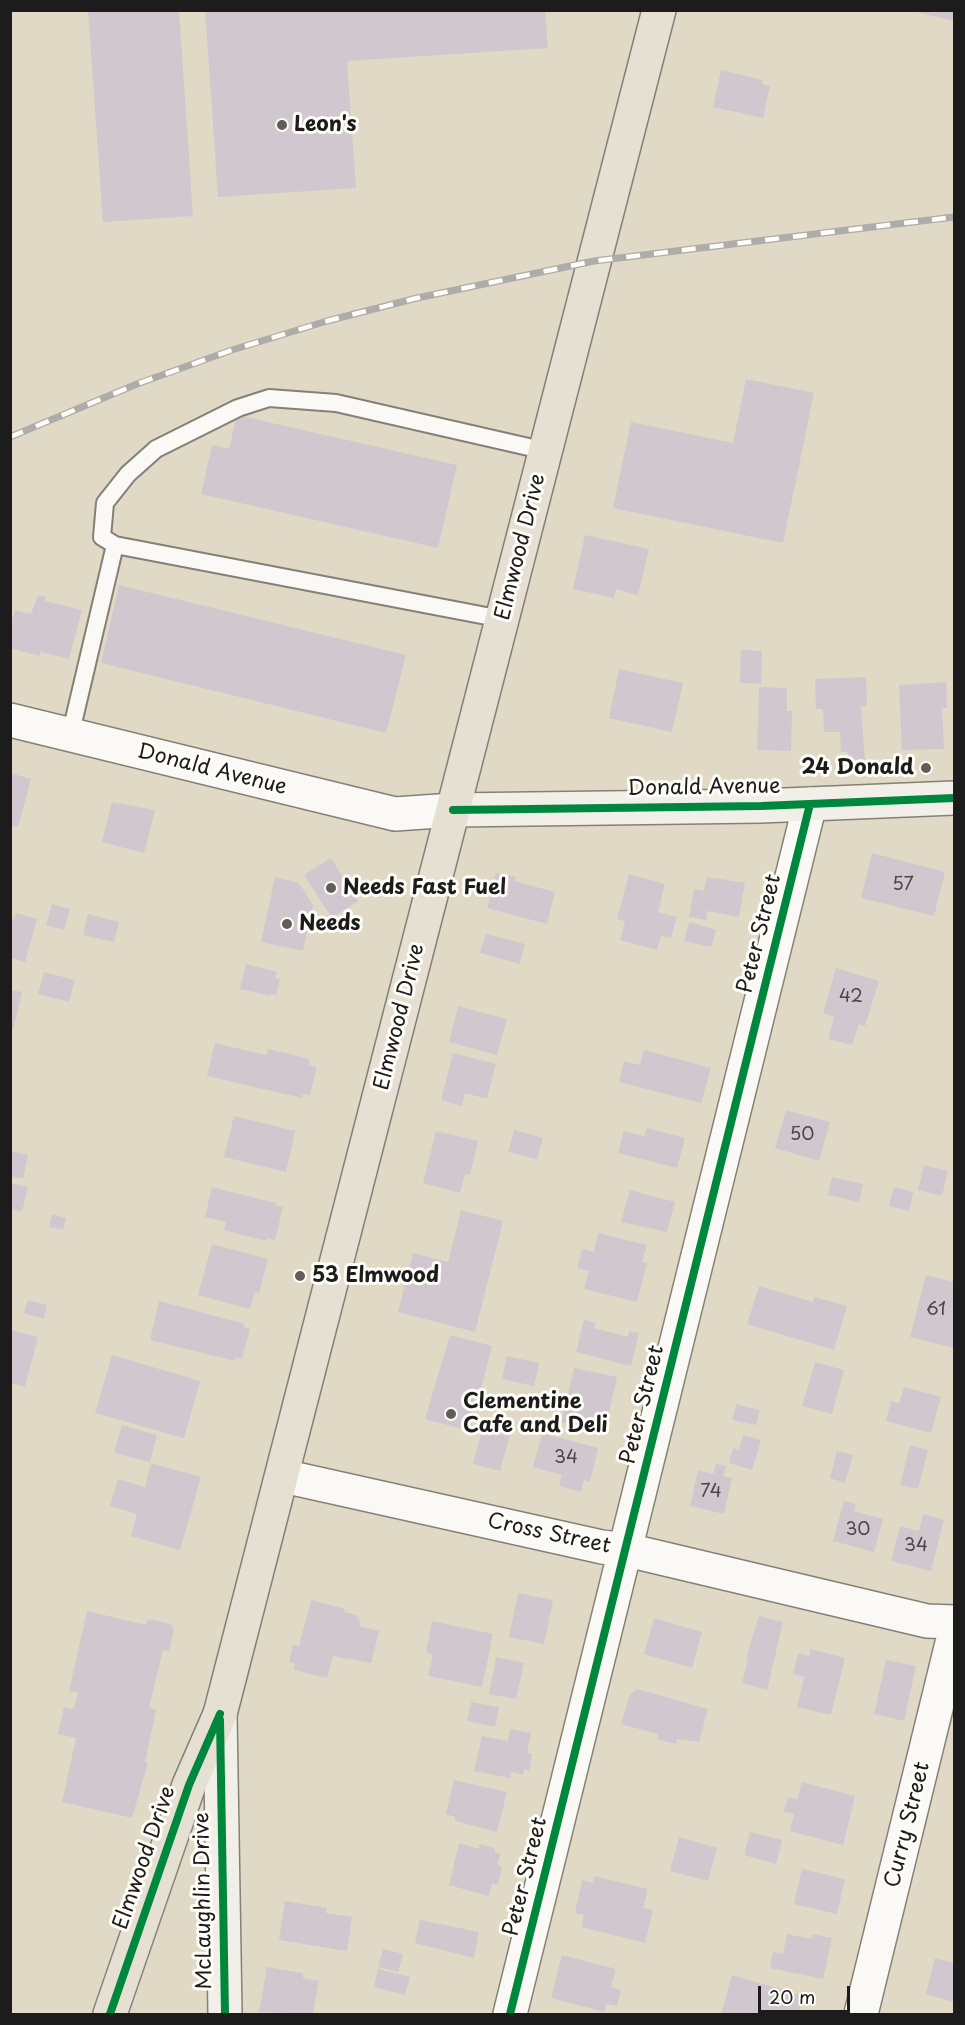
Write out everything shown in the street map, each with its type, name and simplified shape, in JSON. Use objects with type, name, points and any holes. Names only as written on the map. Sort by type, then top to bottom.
[{"type":"main road","name":"Elmwood Drive","points":[[110,2014],[189,1785],[220,1714],[659,10]]},
{"type":"street","name":"Donald Avenue","points":[[10,720],[395,814],[453,810],[810,804],[954,798]]},
{"type":"street","name":"Peter Street","points":[[510,2014],[627,1550],[810,804]]},
{"type":"street","name":"Cross Street","points":[[283,1476],[602,1547],[627,1550],[927,1620],[954,1622]]},
{"type":"street","name":"Curry Street","points":[[861,2014],[954,1635]]},
{"type":"street","name":"McLaughlin Drive","points":[[220,1714],[225,2014]]},
{"type":"lane","points":[[502,619],[115,545],[102,537],[105,503],[128,474],[156,449],[238,408],[269,398],[336,403],[546,451]]},
{"type":"lane","points":[[70,736],[115,545]]},
{"type":"building","points":[[88,10],[179,10],[193,216],[103,222]]},
{"type":"building","name":"Leon's","points":[[205,10],[545,10],[548,48],[347,61],[356,188],[218,197]]},
{"type":"building","points":[[954,10],[954,21],[912,11]]},
{"type":"building","points":[[721,70],[763,80],[762,84],[770,86],[763,118],[713,107]]},
{"type":"building","points":[[746,379],[814,393],[783,543],[613,508],[631,422],[733,443]]},
{"type":"building","points":[[237,415],[457,465],[438,548],[201,494],[212,445],[229,449]]},
{"type":"building","points":[[585,535],[649,549],[638,595],[616,589],[614,598],[573,589]]},
{"type":"building","points":[[119,585],[406,655],[386,733],[101,663]]},
{"type":"building","points":[[38,595],[46,597],[45,601],[82,610],[69,659],[41,652],[39,656],[10,648],[10,627],[15,610],[31,614]]},
{"type":"building","points":[[741,650],[762,651],[761,684],[740,683]]},
{"type":"building","points":[[619,669],[683,683],[672,732],[609,718]]},
{"type":"building","points":[[866,677],[867,706],[861,707],[865,760],[849,760],[848,752],[841,752],[840,732],[824,732],[823,709],[816,709],[815,679]]},
{"type":"building","points":[[946,682],[947,708],[942,708],[944,749],[902,750],[899,685]]},
{"type":"building","points":[[759,687],[787,688],[787,711],[792,711],[791,751],[757,750]]},
{"type":"building","points":[[10,773],[31,779],[18,827],[10,825]]},
{"type":"building","points":[[112,802],[155,810],[144,853],[102,842]]},
{"type":"building","points":[[872,853],[945,872],[934,916],[861,898]]},
{"type":"building","name":"Needs Fast Fuel","points":[[331,858],[358,901],[332,918],[304,875]]},
{"type":"building","points":[[496,873],[516,877],[514,881],[555,892],[547,924],[487,908]]},
{"type":"building","points":[[629,874],[665,884],[658,912],[677,917],[671,938],[661,936],[657,950],[620,940],[625,921],[617,919]]},
{"type":"building","name":"Needs","points":[[275,877],[299,883],[313,905],[303,951],[261,942]]},
{"type":"building","points":[[707,877],[745,883],[739,917],[707,911],[706,920],[689,917],[694,889],[704,891]]},
{"type":"building","points":[[52,904],[70,909],[64,930],[46,925]]},
{"type":"building","points":[[16,913],[37,919],[25,962],[10,958],[10,918],[14,919]]},
{"type":"building","points":[[88,914],[119,922],[114,942],[83,935]]},
{"type":"building","points":[[689,922],[716,930],[711,947],[684,941]]},
{"type":"building","points":[[486,934],[525,944],[520,964],[480,953]]},
{"type":"building","points":[[246,964],[277,972],[275,978],[280,979],[276,995],[271,994],[271,996],[240,989]]},
{"type":"building","points":[[836,968],[879,981],[865,1026],[859,1024],[852,1045],[828,1039],[834,1017],[823,1013]]},
{"type":"building","points":[[44,972],[75,980],[69,1002],[38,994]]},
{"type":"building","points":[[10,990],[22,992],[13,1030],[10,1029]]},
{"type":"building","points":[[458,1006],[507,1019],[497,1055],[449,1042]]},
{"type":"building","points":[[215,1043],[266,1055],[268,1049],[310,1059],[309,1065],[317,1067],[310,1095],[303,1094],[302,1098],[207,1076]]},
{"type":"building","points":[[644,1050],[711,1068],[701,1103],[619,1082],[624,1061],[640,1065]]},
{"type":"building","points":[[453,1053],[496,1064],[487,1099],[465,1093],[462,1106],[441,1100]]},
{"type":"building","points":[[786,1110],[830,1122],[819,1161],[775,1148]]},
{"type":"building","points":[[234,1116],[295,1131],[286,1172],[224,1157]]},
{"type":"building","points":[[647,1128],[685,1138],[677,1168],[618,1153],[624,1131],[644,1136]]},
{"type":"building","points":[[514,1130],[543,1138],[537,1159],[508,1152]]},
{"type":"building","points":[[436,1131],[478,1141],[470,1175],[465,1174],[460,1193],[423,1183]]},
{"type":"building","points":[[10,1151],[28,1155],[23,1179],[10,1176]]},
{"type":"building","points":[[924,1165],[948,1171],[942,1196],[918,1190]]},
{"type":"building","points":[[832,1177],[863,1184],[859,1202],[828,1195]]},
{"type":"building","points":[[10,1183],[28,1187],[22,1212],[10,1209]]},
{"type":"building","points":[[212,1187],[276,1203],[275,1206],[283,1207],[275,1240],[267,1238],[266,1241],[224,1230],[226,1222],[205,1217]]},
{"type":"building","points":[[894,1187],[913,1192],[909,1211],[889,1206]]},
{"type":"building","points":[[630,1190],[675,1202],[667,1232],[621,1222]]},
{"type":"building","points":[[461,1210],[503,1221],[475,1332],[398,1312],[413,1253],[448,1262]]},
{"type":"building","points":[[52,1214],[66,1218],[63,1230],[49,1227]]},
{"type":"building","points":[[598,1233],[647,1245],[642,1262],[647,1263],[637,1302],[584,1289],[589,1271],[577,1268],[582,1249],[594,1252]]},
{"type":"building","points":[[212,1244],[268,1259],[259,1293],[255,1292],[250,1309],[198,1295]]},
{"type":"building","points":[[926,1275],[954,1282],[954,1348],[910,1337]]},
{"type":"building","points":[[759,1286],[813,1302],[814,1297],[847,1306],[834,1350],[747,1324]]},
{"type":"building","points":[[28,1300],[47,1305],[44,1319],[24,1313]]},
{"type":"building","points":[[159,1301],[245,1324],[244,1327],[250,1329],[242,1359],[236,1357],[235,1361],[150,1340]]},
{"type":"building","points":[[584,1320],[596,1323],[594,1328],[628,1337],[629,1331],[639,1333],[631,1366],[576,1352]]},
{"type":"building","points":[[10,1330],[38,1337],[25,1387],[10,1383]]},
{"type":"building","points":[[450,1335],[492,1346],[470,1431],[425,1419]]},
{"type":"building","points":[[112,1355],[200,1381],[184,1438],[95,1413]]},
{"type":"building","points":[[507,1356],[539,1363],[534,1386],[502,1379]]},
{"type":"building","points":[[815,1362],[844,1370],[832,1414],[802,1406]]},
{"type":"building","points":[[574,1368],[617,1377],[605,1431],[561,1422]]},
{"type":"building","points":[[904,1387],[941,1397],[931,1433],[886,1421],[891,1401],[899,1403]]},
{"type":"building","points":[[736,1404],[760,1410],[756,1425],[732,1420]]},
{"type":"building","points":[[122,1425],[157,1435],[150,1462],[114,1453]]},
{"type":"building","points":[[483,1426],[510,1434],[500,1471],[473,1464]]},
{"type":"building","points":[[542,1433],[598,1448],[590,1482],[584,1480],[581,1492],[559,1486],[562,1475],[533,1467]]},
{"type":"building","points":[[743,1435],[761,1440],[752,1470],[729,1463],[733,1448],[739,1450]]},
{"type":"building","points":[[910,1445],[928,1450],[918,1489],[900,1485]]},
{"type":"building","points":[[837,1451],[853,1455],[845,1483],[830,1478]]},
{"type":"building","points":[[151,1463],[201,1477],[180,1550],[131,1536],[137,1514],[110,1506],[118,1479],[145,1487]]},
{"type":"building","points":[[716,1464],[726,1466],[723,1476],[732,1478],[724,1514],[690,1506],[698,1470],[713,1474]]},
{"type":"building","points":[[844,1501],[856,1504],[854,1511],[883,1519],[874,1552],[833,1541]]},
{"type":"building","points":[[923,1514],[944,1520],[931,1571],[891,1561],[900,1526],[919,1531]]},
{"type":"building","points":[[518,1593],[553,1600],[544,1644],[509,1637]]},
{"type":"building","points":[[311,1600],[345,1609],[344,1612],[357,1615],[357,1619],[360,1620],[359,1626],[379,1631],[371,1663],[333,1656],[327,1678],[294,1670],[295,1663],[289,1662],[293,1645],[299,1646]]},
{"type":"building","points":[[87,1611],[146,1625],[148,1619],[171,1624],[174,1629],[169,1651],[163,1650],[149,1708],[156,1710],[145,1762],[148,1763],[132,1818],[62,1802],[76,1738],[58,1734],[64,1707],[74,1709],[78,1692],[69,1691]]},
{"type":"building","points":[[759,1616],[783,1622],[767,1690],[742,1683],[748,1659],[746,1658]]},
{"type":"building","points":[[654,1618],[702,1632],[692,1668],[644,1654]]},
{"type":"building","points":[[432,1621],[493,1634],[482,1687],[428,1676],[433,1654],[426,1653]]},
{"type":"building","points":[[810,1649],[845,1658],[831,1715],[797,1707],[804,1677],[793,1674],[798,1653],[809,1656]]},
{"type":"building","points":[[496,1657],[524,1663],[516,1699],[489,1694]]},
{"type":"building","points":[[886,1660],[916,1666],[904,1721],[874,1714]]},
{"type":"building","points":[[637,1689],[708,1709],[699,1742],[677,1739],[676,1744],[657,1739],[658,1734],[621,1724],[630,1694]]},
{"type":"building","points":[[471,1702],[499,1707],[495,1727],[467,1721]]},
{"type":"building","points":[[510,1729],[531,1733],[527,1753],[532,1754],[529,1771],[524,1769],[523,1775],[511,1772],[510,1778],[474,1771],[482,1736],[508,1741]]},
{"type":"building","points":[[454,1780],[507,1792],[497,1832],[455,1821],[455,1817],[446,1814]]},
{"type":"building","points":[[802,1782],[855,1796],[843,1845],[790,1831],[794,1814],[784,1812],[788,1797],[797,1799]]},
{"type":"building","points":[[750,1832],[782,1840],[776,1864],[744,1855]]},
{"type":"building","points":[[679,1837],[717,1848],[708,1881],[670,1871]]},
{"type":"building","points":[[459,1843],[479,1849],[479,1844],[495,1848],[494,1852],[500,1854],[497,1865],[502,1867],[498,1885],[492,1883],[489,1896],[449,1885]]},
{"type":"building","points":[[802,1869],[845,1879],[837,1914],[794,1904]]},
{"type":"building","points":[[594,1876],[648,1889],[643,1908],[653,1910],[645,1943],[581,1927],[584,1915],[575,1913],[582,1880],[593,1883]]},
{"type":"building","points":[[285,1901],[327,1908],[326,1913],[352,1917],[347,1951],[279,1940]]},
{"type":"building","points":[[420,1920],[479,1932],[474,1958],[415,1943]]},
{"type":"building","points":[[787,1934],[811,1939],[812,1934],[832,1938],[823,1979],[770,1968],[773,1952],[783,1954]]},
{"type":"building","points":[[383,1949],[403,1954],[398,1972],[378,1967]]},
{"type":"building","points":[[562,1955],[616,1969],[611,1987],[621,1990],[617,2006],[606,2004],[605,2012],[551,1998]]},
{"type":"building","points":[[935,1958],[954,1963],[954,2002],[926,1994]]},
{"type":"building","points":[[267,1967],[303,1973],[303,1978],[319,1981],[313,2014],[259,2012]]},
{"type":"building","points":[[378,1969],[410,1977],[405,1995],[374,1987]]},
{"type":"building","points":[[732,1975],[804,1996],[798,2014],[721,2014]]},
{"type":"railway","points":[[10,437],[137,384],[232,350],[327,321],[417,298],[594,261],[954,217]]},
{"type":"cycle path","points":[[453,810],[761,806],[954,798]]},
{"type":"cycle path","points":[[510,2014],[810,804]]},
{"type":"cycle path","points":[[110,2014],[189,1785],[220,1714]]},
{"type":"cycle path","points":[[220,1720],[225,2014]]},
{"type":"place","name":"Leon's","points":[[282,125]]},
{"type":"place","name":"24 Donald","points":[[926,768]]},
{"type":"place","name":"Needs Fast Fuel","points":[[331,888]]},
{"type":"place","name":"Needs","points":[[287,924]]},
{"type":"place","name":"53 Elmwood","points":[[300,1276]]},
{"type":"place","name":"Clementine Cafe and Deli","points":[[451,1414]]}]
